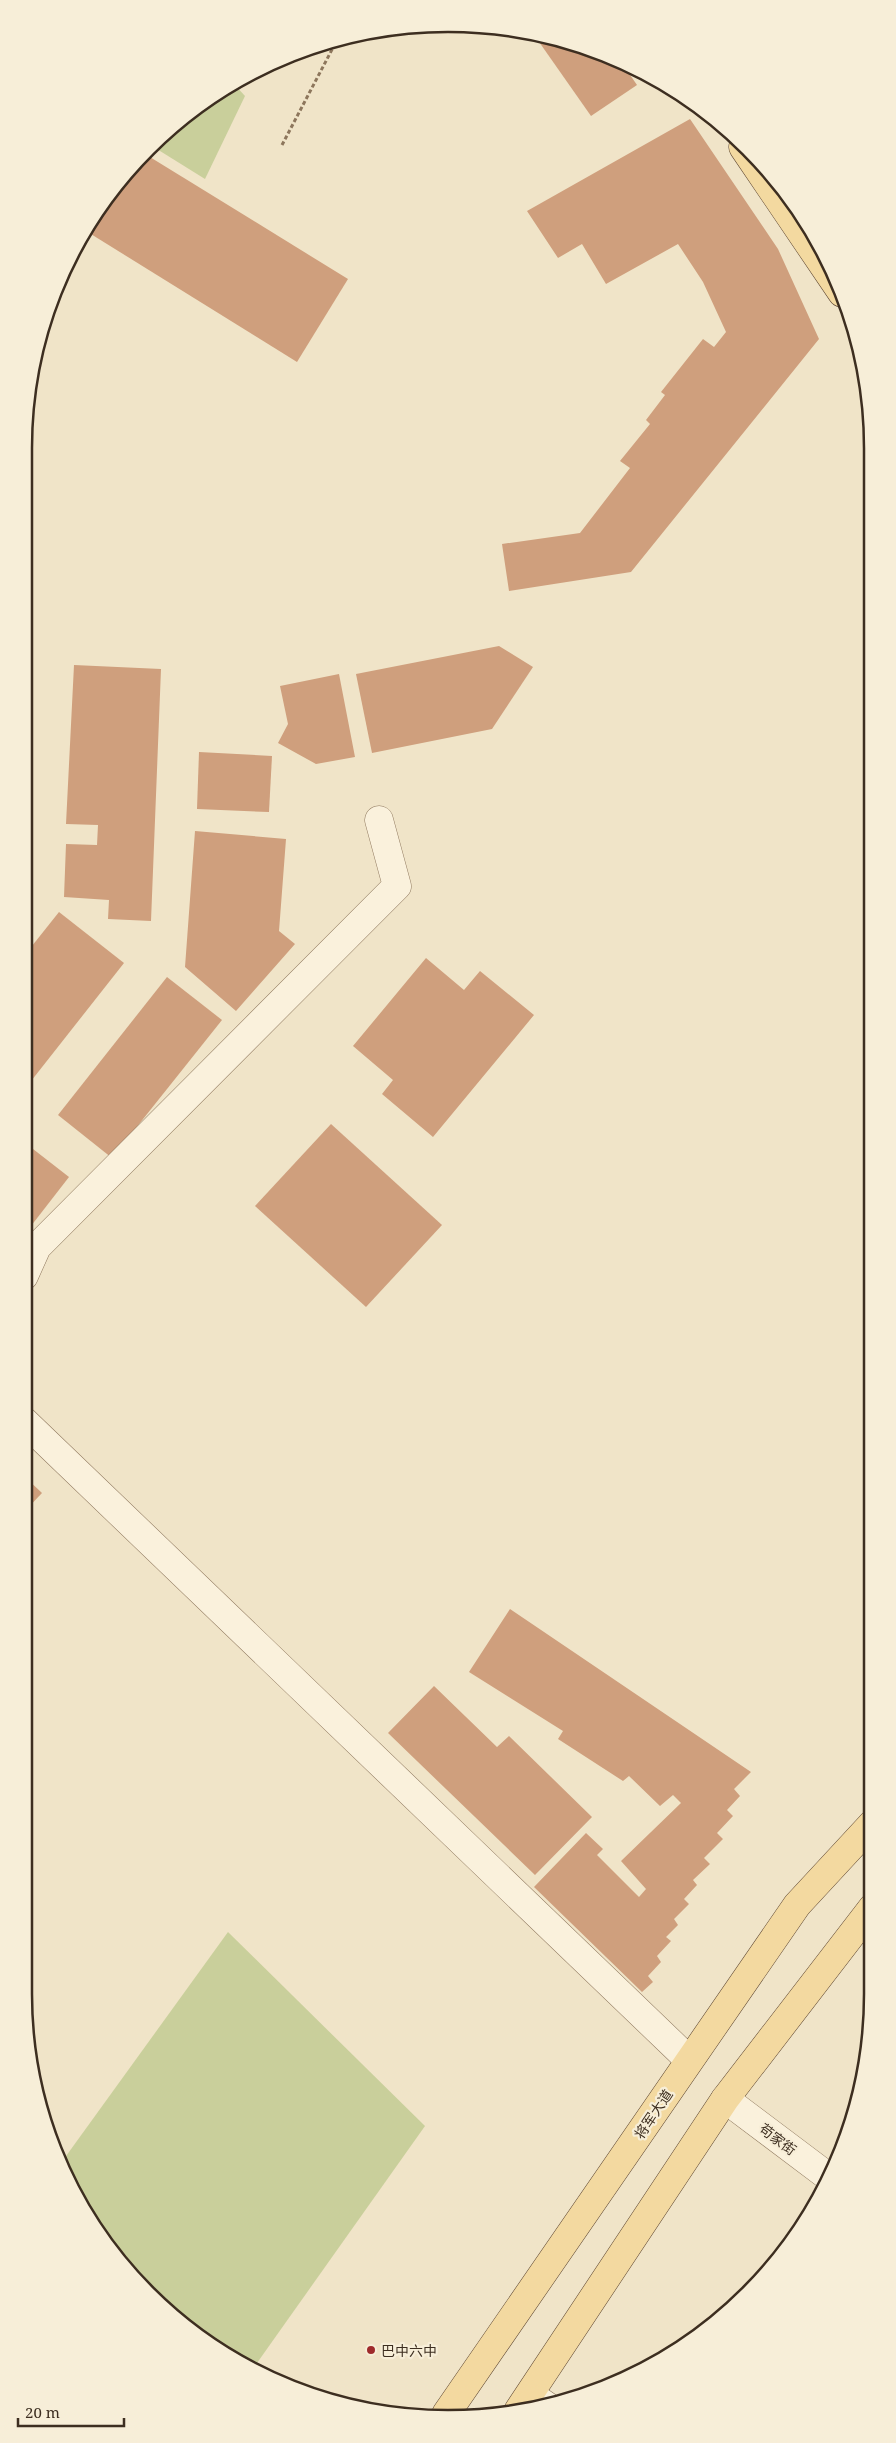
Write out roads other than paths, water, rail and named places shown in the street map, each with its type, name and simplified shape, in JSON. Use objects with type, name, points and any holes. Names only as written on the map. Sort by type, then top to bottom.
[{"type":"main road","points":[[766,181],[816,254]]},
{"type":"main road","name":"将军大道","points":[[449,2410],[797,1905],[864,1833]]},
{"type":"main road","points":[[533,2402],[725,2099],[864,1918]]},
{"type":"street","points":[[32,1259],[38,1247],[397,886],[380,820]]},
{"type":"street","points":[[32,1429],[689,2060]]},
{"type":"street","name":"苟家街","points":[[725,2099],[824,2173]]},
{"type":"place","name":"巴中六中","points":[[371,2350]]}]
